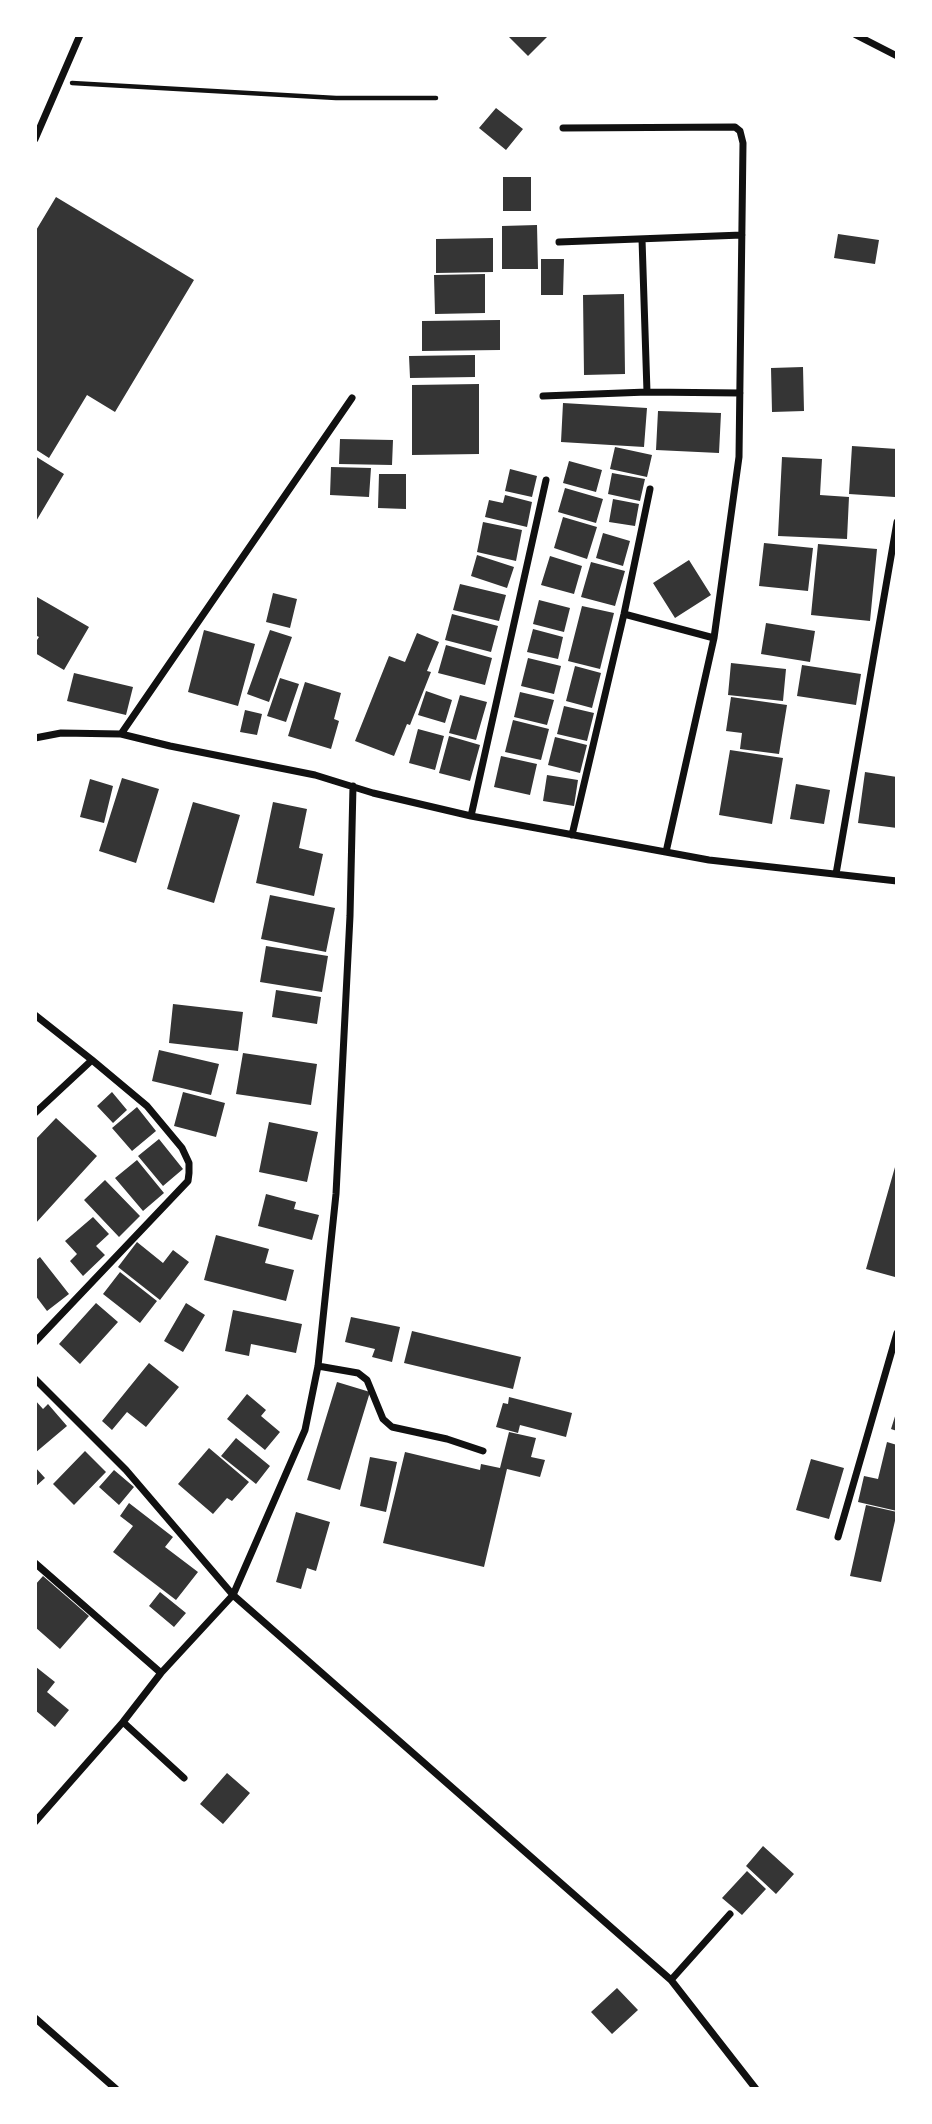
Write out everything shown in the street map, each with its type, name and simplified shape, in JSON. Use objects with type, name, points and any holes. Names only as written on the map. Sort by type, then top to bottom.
[{"type":"street","points":[[35,139],[80,35]]},
{"type":"street","points":[[856,35],[897,57]]},
{"type":"street","points":[[564,128],[735,127],[740,131],[743,143],[739,457],[714,638],[666,852]]},
{"type":"street","points":[[559,242],[742,235]]},
{"type":"street","points":[[642,239],[646,392]]},
{"type":"street","points":[[543,396],[646,392],[740,393]]},
{"type":"street","points":[[121,734],[352,398]]},
{"type":"street","points":[[471,816],[546,480]]},
{"type":"street","points":[[572,835],[624,614],[650,489]]},
{"type":"street","points":[[836,874],[897,522]]},
{"type":"street","points":[[624,614],[714,638]]},
{"type":"street","points":[[35,738],[61,733],[121,734],[315,775],[373,793],[471,816],[709,860],[897,881]]},
{"type":"street","points":[[35,1822],[123,1722],[161,1673],[233,1595],[305,1430],[318,1366],[336,1194],[350,916],[353,786]]},
{"type":"street","points":[[35,1015],[147,1106],[182,1147],[189,1163],[188,1181],[35,1342]]},
{"type":"street","points":[[35,1113],[92,1060]]},
{"type":"street","points":[[838,1537],[897,1334]]},
{"type":"street","points":[[318,1366],[358,1373],[367,1380],[383,1419],[392,1427],[447,1439],[483,1451]]},
{"type":"street","points":[[35,1378],[126,1470],[233,1595],[671,1980],[755,2089]]},
{"type":"street","points":[[35,1563],[161,1673]]},
{"type":"street","points":[[123,1722],[184,1778]]},
{"type":"street","points":[[671,1980],[730,1914]]},
{"type":"street","points":[[35,2018],[116,2089]]},
{"type":"path","points":[[58,83],[335,98],[436,98]]},
{"type":"building","points":[[507,35],[549,35],[528,56]]},
{"type":"building","points":[[496,108],[523,129],[506,150],[479,128]]},
{"type":"building","points":[[503,177],[531,177],[531,211],[503,211]]},
{"type":"building","points":[[56,197],[194,280],[115,412],[87,395],[49,458],[35,449],[35,232]]},
{"type":"building","points":[[537,225],[538,269],[502,269],[502,226]]},
{"type":"building","points":[[838,234],[879,240],[875,264],[834,258]]},
{"type":"building","points":[[493,238],[493,272],[436,273],[436,239]]},
{"type":"building","points":[[541,259],[564,259],[563,295],[541,295]]},
{"type":"building","points":[[485,274],[485,313],[435,314],[434,275]]},
{"type":"building","points":[[624,294],[625,374],[584,375],[583,295]]},
{"type":"building","points":[[500,320],[500,350],[422,351],[422,321]]},
{"type":"building","points":[[475,355],[475,377],[410,378],[409,356]]},
{"type":"building","points":[[803,367],[804,411],[772,412],[771,368]]},
{"type":"building","points":[[479,384],[479,454],[412,455],[412,385]]},
{"type":"building","points":[[563,403],[647,408],[644,447],[561,442]]},
{"type":"building","points":[[658,411],[721,413],[719,453],[656,450]]},
{"type":"building","points":[[340,439],[393,440],[392,465],[339,464]]},
{"type":"building","points":[[852,446],[897,449],[895,497],[849,494]]},
{"type":"building","points":[[615,447],[652,455],[647,477],[610,469]]},
{"type":"building","points":[[35,456],[64,474],[35,523]]},
{"type":"building","points":[[782,457],[822,459],[820,495],[849,497],[847,539],[778,536]]},
{"type":"building","points":[[569,461],[602,470],[596,492],[563,483]]},
{"type":"building","points":[[331,467],[371,468],[369,497],[330,495]]},
{"type":"building","points":[[510,469],[537,476],[532,497],[505,491]]},
{"type":"building","points":[[612,473],[645,479],[640,501],[608,494]]},
{"type":"building","points":[[379,474],[406,474],[406,509],[378,508]]},
{"type":"building","points":[[565,488],[603,499],[596,523],[558,512]]},
{"type":"building","points":[[505,495],[532,502],[527,527],[485,517],[489,500],[503,503]]},
{"type":"building","points":[[613,499],[639,504],[635,526],[609,522]]},
{"type":"building","points":[[563,517],[597,527],[587,559],[554,548]]},
{"type":"building","points":[[483,522],[522,530],[516,561],[477,552]]},
{"type":"building","points":[[603,533],[630,541],[623,566],[596,558]]},
{"type":"building","points":[[764,543],[813,548],[808,591],[759,586]]},
{"type":"building","points":[[818,544],[877,549],[870,621],[811,615]]},
{"type":"building","points":[[477,555],[514,567],[507,588],[471,576]]},
{"type":"building","points":[[550,556],[582,566],[574,594],[541,585]]},
{"type":"building","points":[[689,560],[711,595],[675,618],[653,583]]},
{"type":"building","points":[[591,562],[625,571],[615,606],[581,597]]},
{"type":"building","points":[[460,584],[506,595],[499,621],[453,610]]},
{"type":"building","points":[[273,593],[297,599],[290,628],[266,622]]},
{"type":"building","points":[[37,597],[89,627],[64,670],[35,653],[35,643],[39,637],[35,635]]},
{"type":"building","points":[[539,600],[570,608],[564,632],[533,624]]},
{"type":"building","points":[[582,606],[614,613],[600,669],[568,661]]},
{"type":"building","points":[[452,614],[498,626],[491,652],[445,640]]},
{"type":"building","points":[[766,623],[815,631],[810,662],[761,654]]},
{"type":"building","points":[[533,629],[563,637],[558,659],[527,652]]},
{"type":"building","points":[[204,630],[255,644],[238,706],[188,692]]},
{"type":"building","points":[[270,630],[292,637],[269,702],[247,694]]},
{"type":"building","points":[[417,633],[439,642],[427,671],[431,672],[410,725],[407,724],[394,756],[355,741],[389,656],[405,662]]},
{"type":"building","points":[[446,645],[492,658],[485,685],[438,673]]},
{"type":"building","points":[[528,658],[561,666],[554,694],[521,686]]},
{"type":"building","points":[[731,663],[786,669],[783,701],[728,695]]},
{"type":"building","points":[[802,665],[861,674],[856,705],[797,696]]},
{"type":"building","points":[[575,666],[601,673],[592,708],[566,701]]},
{"type":"building","points":[[74,673],[133,687],[126,715],[67,701]]},
{"type":"building","points":[[280,678],[299,684],[286,722],[267,716]]},
{"type":"building","points":[[305,682],[341,693],[334,719],[339,721],[331,749],[288,736]]},
{"type":"building","points":[[426,691],[452,700],[445,723],[418,715]]},
{"type":"building","points":[[520,692],[554,700],[547,725],[514,717]]},
{"type":"building","points":[[460,695],[487,702],[476,740],[449,733]]},
{"type":"building","points":[[731,697],[787,705],[779,754],[740,749],[742,733],[726,731]]},
{"type":"building","points":[[564,706],[594,713],[587,741],[557,734]]},
{"type":"building","points":[[245,710],[262,714],[257,735],[240,732]]},
{"type":"building","points":[[513,720],[549,729],[541,760],[505,752]]},
{"type":"building","points":[[418,729],[444,736],[435,770],[409,763]]},
{"type":"building","points":[[449,736],[480,745],[470,781],[439,773]]},
{"type":"building","points":[[555,737],[587,745],[580,773],[548,765]]},
{"type":"building","points":[[730,750],[783,758],[772,824],[719,815]]},
{"type":"building","points":[[501,756],[537,764],[530,795],[494,787]]},
{"type":"building","points":[[865,772],[897,777],[897,828],[858,823]]},
{"type":"building","points":[[547,775],[578,780],[574,806],[543,801]]},
{"type":"building","points":[[122,778],[159,789],[136,863],[99,851]]},
{"type":"building","points":[[90,779],[113,786],[104,823],[80,817]]},
{"type":"building","points":[[796,784],[830,790],[824,824],[790,819]]},
{"type":"building","points":[[193,802],[240,815],[214,903],[167,889]]},
{"type":"building","points":[[273,802],[307,809],[299,848],[323,854],[314,896],[256,883]]},
{"type":"building","points":[[270,895],[335,908],[326,952],[261,939]]},
{"type":"building","points":[[266,946],[328,956],[322,992],[260,982]]},
{"type":"building","points":[[276,990],[321,997],[317,1024],[272,1017]]},
{"type":"building","points":[[173,1004],[243,1012],[238,1051],[169,1043]]},
{"type":"building","points":[[159,1050],[219,1064],[211,1095],[152,1081]]},
{"type":"building","points":[[243,1053],[317,1064],[311,1105],[236,1094]]},
{"type":"building","points":[[112,1092],[127,1110],[113,1123],[97,1106]]},
{"type":"building","points":[[183,1092],[225,1103],[216,1137],[174,1126]]},
{"type":"building","points":[[137,1107],[156,1131],[132,1151],[112,1128]]},
{"type":"building","points":[[56,1118],[97,1156],[35,1224],[35,1140]]},
{"type":"building","points":[[269,1122],[318,1132],[307,1182],[259,1172]]},
{"type":"building","points":[[159,1139],[183,1169],[163,1186],[138,1156]]},
{"type":"building","points":[[137,1160],[164,1193],[143,1211],[115,1178]]},
{"type":"building","points":[[897,1160],[897,1268],[895,1277],[866,1269]]},
{"type":"building","points":[[105,1180],[140,1216],[119,1237],[84,1200]]},
{"type":"building","points":[[266,1194],[296,1202],[294,1209],[319,1215],[312,1240],[258,1226]]},
{"type":"building","points":[[93,1217],[109,1234],[96,1246],[105,1255],[83,1276],[70,1261],[77,1254],[65,1241]]},
{"type":"building","points":[[216,1235],[269,1249],[265,1263],[294,1270],[286,1301],[204,1280]]},
{"type":"building","points":[[137,1242],[163,1263],[173,1250],[189,1262],[160,1300],[118,1267]]},
{"type":"building","points":[[40,1257],[69,1294],[47,1311],[35,1295],[35,1261]]},
{"type":"building","points":[[120,1272],[157,1301],[140,1323],[103,1294]]},
{"type":"building","points":[[96,1303],[118,1322],[80,1364],[59,1344]]},
{"type":"building","points":[[186,1303],[205,1315],[183,1352],[164,1341]]},
{"type":"building","points":[[233,1310],[302,1324],[296,1353],[251,1344],[249,1356],[225,1351]]},
{"type":"building","points":[[351,1317],[400,1327],[392,1362],[372,1357],[375,1349],[345,1342]]},
{"type":"building","points":[[412,1331],[521,1357],[513,1389],[404,1363]]},
{"type":"building","points":[[149,1363],[179,1387],[146,1427],[127,1412],[112,1430],[102,1421]]},
{"type":"building","points":[[337,1382],[370,1392],[340,1490],[307,1480]]},
{"type":"building","points":[[247,1394],[266,1410],[261,1416],[280,1432],[265,1450],[227,1419]]},
{"type":"building","points":[[509,1397],[572,1413],[566,1437],[520,1425],[518,1433],[496,1427],[503,1403],[508,1404]]},
{"type":"building","points":[[35,1400],[43,1409],[48,1404],[67,1426],[35,1453]]},
{"type":"building","points":[[897,1410],[897,1431],[891,1429]]},
{"type":"building","points":[[509,1432],[536,1438],[531,1457],[545,1460],[540,1477],[507,1469],[484,1567],[383,1543],[405,1452],[480,1470],[481,1464],[500,1468]]},
{"type":"building","points":[[236,1438],[270,1466],[256,1484],[221,1456]]},
{"type":"building","points":[[887,1442],[897,1445],[897,1511],[858,1502],[864,1476],[878,1479]]},
{"type":"building","points":[[209,1448],[249,1482],[232,1501],[227,1498],[213,1514],[178,1484]]},
{"type":"building","points":[[85,1451],[106,1472],[74,1505],[53,1484]]},
{"type":"building","points":[[370,1457],[397,1462],[386,1512],[360,1506]]},
{"type":"building","points":[[811,1459],[844,1468],[829,1519],[796,1510]]},
{"type":"building","points":[[35,1467],[45,1478],[35,1487]]},
{"type":"building","points":[[114,1470],[134,1487],[119,1505],[99,1487]]},
{"type":"building","points":[[129,1503],[173,1537],[165,1547],[198,1572],[176,1600],[113,1552],[133,1526],[120,1516]]},
{"type":"building","points":[[866,1505],[897,1512],[881,1582],[850,1576]]},
{"type":"building","points":[[296,1512],[330,1522],[316,1571],[307,1568],[301,1589],[276,1582]]},
{"type":"building","points":[[43,1576],[89,1616],[60,1649],[35,1627],[35,1585]]},
{"type":"building","points":[[160,1592],[186,1613],[174,1627],[149,1606]]},
{"type":"building","points":[[36,1667],[55,1682],[47,1692],[69,1710],[55,1727],[35,1710]]},
{"type":"building","points":[[227,1773],[250,1793],[223,1824],[200,1804]]},
{"type":"building","points":[[763,1846],[794,1874],[776,1894],[746,1866]]},
{"type":"building","points":[[747,1871],[766,1889],[742,1915],[722,1898]]},
{"type":"building","points":[[617,1988],[638,2010],[612,2034],[591,2012]]}]
